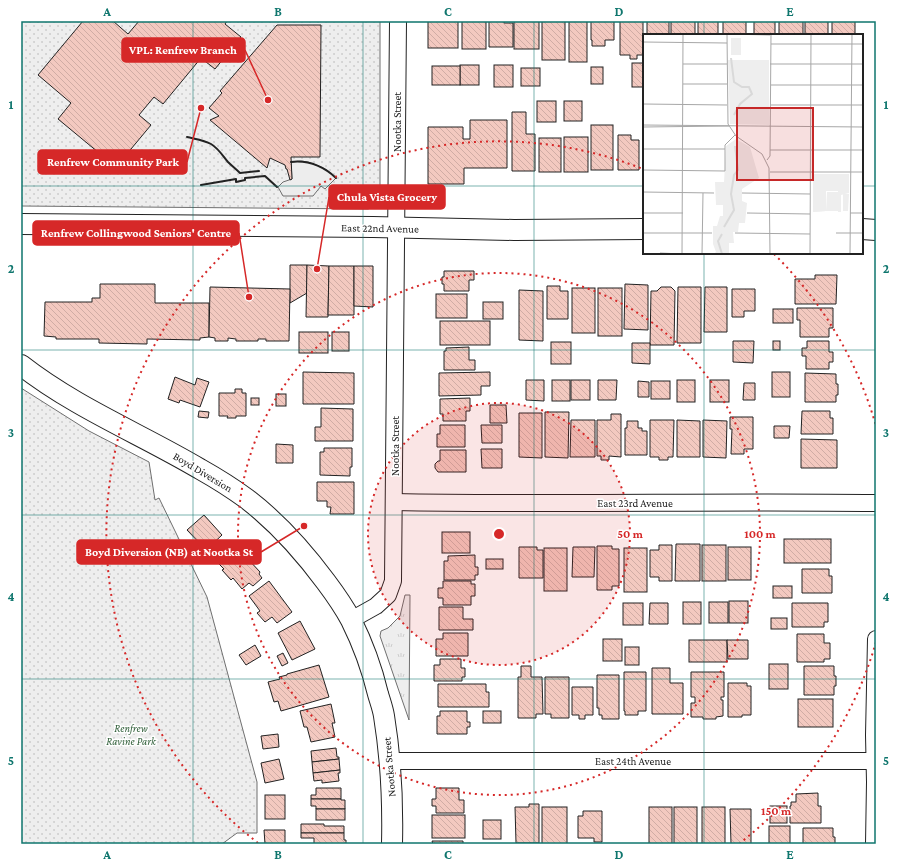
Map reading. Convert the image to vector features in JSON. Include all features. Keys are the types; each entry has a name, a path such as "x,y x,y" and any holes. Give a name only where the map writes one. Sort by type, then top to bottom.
{"street":[{"name":"Nootka Street","path":"392,844 393,804 390,761 384,715 372,668 351,620 376,606 388,595 393,581 398,21"},
{"name":"East 22nd Avenue","path":"21,224 514,230 643,229"},
{"path":"863,229 876,230"},
{"name":"Boyd Diversion","path":"21,365 33,375 59,392 199,468 247,499 274,522 299,547 335,594 351,620"},
{"name":"East 23rd Avenue","path":"394,502 876,503"},
{"path":"874,844 876,639"},
{"name":"East 24th Avenue","path":"390,761 875,761"}],"green space":[{"path":"21,21 380,21 380,200 375,206 368,209 21,206"},
{"name":"Renfrew Ravine Park","path":"21,388 89,431 149,462 155,500 159,498 207,597 257,782 257,833 237,833 222,844 21,844"},
{"path":"405,595 410,595 409,720 380,636 381,631 388,628 400,616"}],"shaded area":[{"path":"301,161 321,167 336,178 325,189 321,186 313,196 283,196 278,187 283,182 292,179 291,162"}],"building":[{"path":"83,21 113,21 128,34 139,21 227,21 225,24 241,37 215,69 201,58 163,104 154,97 139,115 151,125 116,167 58,119 71,103 38,75"},
{"path":"428,21 458,21 458,48 428,48"},
{"path":"462,21 486,21 486,49 462,49"},
{"path":"489,21 504,21 504,23 513,23 513,47 489,47"},
{"path":"514,21 539,21 539,49 514,49"},
{"path":"542,21 565,21 565,60 542,60"},
{"path":"569,21 587,21 587,62 569,62"},
{"path":"591,21 614,21 614,40 605,40 605,46 592,46"},
{"path":"620,21 643,21 643,55 637,55 637,59 630,59 630,55 620,55"},
{"path":"647,21 669,21 669,34 647,34"},
{"path":"671,21 695,21 695,34 671,34"},
{"path":"698,21 718,21 718,34 698,34"},
{"path":"723,21 746,21 746,34 723,34"},
{"path":"754,21 775,21 775,34 754,34"},
{"path":"779,21 803,21 803,34 779,34"},
{"path":"805,21 828,21 828,34 805,34"},
{"path":"832,21 855,21 855,34 832,34"},
{"path":"277,25 321,25 320,157 291,157 292,179 290,180 285,165 270,158 267,168 210,120 219,116 209,108 222,93 220,91"},
{"path":"632,63 643,63 643,87 632,87"},
{"path":"460,65 479,65 479,85 460,85"},
{"path":"494,65 513,65 513,87 494,87"},
{"path":"432,66 460,66 460,85 432,85"},
{"path":"591,67 603,67 603,84 591,84"},
{"path":"521,68 540,68 540,86 521,86"},
{"path":"537,101 556,101 556,122 537,122"},
{"path":"564,101 582,101 582,121 564,121"},
{"path":"512,112 526,112 526,134 535,134 535,171 512,171"},
{"path":"470,120 507,120 507,168 464,168 464,184 428,184 428,127 463,127 463,139 470,139"},
{"path":"591,125 613,125 613,170 591,170"},
{"path":"618,135 631,135 631,140 639,140 639,170 618,170"},
{"path":"564,137 588,137 588,172 564,172"},
{"path":"539,138 561,138 561,172 539,172"},
{"path":"290,265 307,265 307,293 290,303"},
{"path":"307,265 329,266 328,317 306,317"},
{"path":"329,266 354,266 354,315 328,315"},
{"path":"354,266 373,266 373,307 354,306"},
{"path":"444,271 474,271 474,280 469,280 469,291 444,291 442,277 444,277"},
{"path":"815,275 837,275 836,304 795,304 795,279 815,279"},
{"path":"100,284 155,284 155,303 209,303 209,337 200,338 200,340 147,339 147,344 99,343 99,339 56,339 56,337 44,336 45,302 92,302 92,298 100,298"},
{"path":"625,284 648,285 648,330 624,329"},
{"path":"547,286 560,286 560,291 568,291 568,319 547,319"},
{"path":"210,287 290,289 289,341 266,341 266,339 258,339 258,341 236,341 236,339 228,338 228,341 215,341 215,338 209,337"},
{"path":"661,287 671,287 675,291 674,345 650,345 651,291 657,291"},
{"path":"678,287 701,287 701,343 677,343"},
{"path":"705,287 727,287 727,332 704,332"},
{"path":"572,288 595,288 595,333 572,333"},
{"path":"598,288 622,288 622,336 598,336"},
{"path":"732,289 755,289 755,311 744,311 744,317 732,317"},
{"path":"519,290 543,291 543,341 519,340"},
{"path":"436,294 467,294 467,318 436,318"},
{"path":"483,302 503,302 503,319 483,319"},
{"path":"797,308 833,308 833,328 829,328 829,337 800,337 800,320 797,320"},
{"path":"773,309 793,309 793,323 773,323"},
{"path":"440,321 490,321 490,345 440,345"},
{"path":"299,332 328,332 328,353 299,353"},
{"path":"332,332 349,332 349,351 332,351"},
{"path":"733,341 754,341 753,363 733,362"},
{"path":"773,341 780,341 780,350 773,350"},
{"path":"807,341 829,341 829,352 833,352 833,362 829,362 829,369 806,369 806,356 802,356 802,348 807,348"},
{"path":"551,342 571,342 571,364 551,364"},
{"path":"632,343 650,343 650,364 632,363"},
{"path":"469,347 469,360 475,360 475,370 444,370 444,351 446,351 446,348"},
{"path":"303,372 354,373 354,404 303,404"},
{"path":"490,372 490,386 481,386 481,395 439,396 439,373"},
{"path":"772,372 790,372 790,397 772,397"},
{"path":"805,373 836,374 838,395 836,395 836,402 805,402"},
{"path":"175,377 195,385 197,378 209,382 200,407 180,400 179,403 168,399"},
{"path":"526,380 544,380 544,401 526,400"},
{"path":"552,380 570,380 570,401 552,401"},
{"path":"571,380 590,380 590,400 571,400"},
{"path":"598,380 617,380 616,400 598,400"},
{"path":"677,380 695,380 695,402 677,402"},
{"path":"710,380 729,380 729,402 710,402"},
{"path":"638,381 649,382 649,397 638,397"},
{"path":"651,381 670,381 670,399 651,399"},
{"path":"744,383 755,383 755,400 743,400"},
{"path":"235,389 242,389 242,393 246,393 246,416 227,418 228,416 219,416 219,393 235,393"},
{"path":"276,394 286,394 286,406 276,406"},
{"path":"251,398 259,398 259,405 251,405"},
{"path":"470,398 470,411 466,411 466,421 443,421 443,414 440,414 440,399"},
{"path":"490,405 506,405 507,423 490,423"},
{"path":"321,408 353,409 353,441 315,441 315,427 321,427"},
{"path":"199,411 209,412 208,418 198,417"},
{"path":"802,411 830,411 830,418 833,418 833,434 801,434"},
{"path":"545,412 569,412 568,458 545,457"},
{"path":"519,413 542,413 542,458 519,457"},
{"path":"611,414 621,414 621,457 609,456 609,460 601,460 601,456 597,456 597,420 611,420"},
{"path":"730,417 753,417 753,449 744,449 744,454 731,454 732,429 730,429"},
{"path":"571,420 595,420 595,457 570,457"},
{"path":"650,420 674,420 673,457 668,457 668,460 659,460 659,457 650,457"},
{"path":"677,420 700,421 700,457 677,457"},
{"path":"703,420 727,421 726,458 703,457"},
{"path":"627,421 638,421 638,428 642,428 642,431 647,431 647,455 625,455 625,428 627,428"},
{"path":"440,425 465,425 465,447 437,447 437,434 440,434"},
{"path":"481,425 502,425 502,443 482,443"},
{"path":"774,426 790,426 789,438 774,438"},
{"path":"801,439 837,440 837,468 801,468"},
{"path":"276,444 293,445 293,463 276,463"},
{"path":"324,448 352,448 352,467 350,467 350,476 320,475 320,452 324,452"},
{"path":"481,449 502,449 502,468 482,468"},
{"path":"440,450 466,450 466,472 438,472 435,468 435,464 440,461"},
{"path":"317,482 354,482 354,514 330,514 331,507 327,507 327,501 317,501"},
{"path":"204,515 222,535 206,550 187,530"},
{"path":"442,532 470,532 470,553 442,553"},
{"path":"784,539 831,539 831,563 784,563"},
{"path":"676,544 700,544 700,581 675,581"},
{"path":"659,545 672,545 672,581 659,581 659,577 650,577 650,550 659,550"},
{"path":"702,545 726,545 726,581 702,581"},
{"path":"236,546 260,572 259,574 262,578 253,586 249,583 242,589 233,578 231,580 218,563"},
{"path":"597,546 612,546 612,549 619,549 619,586 612,586 612,590 597,590"},
{"path":"519,547 537,547 537,550 543,550 543,578 519,578"},
{"path":"573,547 595,547 594,577 572,577"},
{"path":"728,547 751,547 751,580 728,580"},
{"path":"544,548 567,548 567,591 544,591"},
{"path":"624,548 647,548 647,592 624,592"},
{"path":"475,555 475,567 478,567 478,575 475,575 475,580 444,580 444,561 448,561 448,556"},
{"path":"486,559 503,559 503,569 486,569"},
{"path":"802,569 829,569 829,576 832,576 832,593 802,593"},
{"path":"269,581 292,612 277,623 272,617 265,622 257,613 260,611 249,596"},
{"path":"443,581 471,581 471,584 475,584 475,596 471,596 471,605 443,605 443,598 438,598 438,588 443,588"},
{"path":"773,586 792,586 792,598 773,598"},
{"path":"729,601 748,601 748,623 729,623"},
{"path":"683,602 701,602 701,624 683,624"},
{"path":"709,602 728,602 728,623 709,623"},
{"path":"623,603 643,603 643,625 623,625"},
{"path":"650,603 668,603 668,624 649,624"},
{"path":"792,603 828,603 828,622 824,622 824,627 792,627"},
{"path":"439,607 463,607 463,619 473,619 473,630 439,630"},
{"path":"771,618 787,618 787,629 771,629"},
{"path":"300,621 315,649 292,660 278,633"},
{"path":"443,633 468,633 468,656 436,656 436,639 443,639"},
{"path":"797,634 824,634 824,643 830,643 830,659 824,659 824,662 797,662"},
{"path":"603,639 622,639 622,661 603,661"},
{"path":"689,640 727,640 727,662 689,662"},
{"path":"727,640 748,640 748,659 728,659"},
{"path":"255,645 261,656 246,665 239,655"},
{"path":"625,647 639,647 639,665 625,665"},
{"path":"283,653 288,663 282,666 277,656"},
{"path":"440,659 461,659 461,668 465,668 465,677 462,677 462,681 434,681 434,665 440,665"},
{"path":"769,664 788,664 788,689 769,689"},
{"path":"319,665 329,697 281,711 278,701 274,702 268,682 280,679 279,677 287,674"},
{"path":"521,666 531,666 531,677 542,677 543,714 536,714 536,718 518,718 518,677 521,677"},
{"path":"804,666 834,666 836,686 834,686 834,695 804,695"},
{"path":"652,668 670,668 670,683 683,683 683,714 652,714"},
{"path":"624,672 646,672 646,711 638,711 638,715 625,715"},
{"path":"691,672 724,672 724,697 721,697 721,700 723,700 723,716 716,717 716,719 691,717 691,703 695,703 695,697 691,697"},
{"path":"597,675 619,675 619,719 602,719 602,715 599,715 599,708 597,708"},
{"path":"545,677 569,677 569,718 551,718 551,714 545,714"},
{"path":"728,683 747,683 747,686 751,686 751,715 742,715 742,717 728,717"},
{"path":"438,684 486,684 486,692 489,692 489,707 438,707"},
{"path":"572,687 593,687 593,715 585,715 585,719 579,719 579,715 572,715"},
{"path":"798,699 833,699 833,727 798,727"},
{"path":"331,704 335,723 332,723 335,737 311,742 307,727 304,727 300,711"},
{"path":"440,711 467,711 467,722 470,722 470,727 467,727 467,734 437,734 437,716 440,716"},
{"path":"483,711 501,711 501,723 483,723"},
{"path":"278,734 279,747 263,749 261,736"},
{"path":"336,748 337,757 339,757 339,759 312,762 311,751"},
{"path":"279,759 284,779 265,783 261,763"},
{"path":"339,759 340,770 313,773 312,762"},
{"path":"340,770 340,773 338,773 339,781 322,783 322,780 314,781 313,773"},
{"path":"316,788 341,788 341,799 311,799 311,795 316,795"},
{"path":"436,788 459,788 459,800 464,800 464,813 436,813 436,806 432,806 432,799 436,799"},
{"path":"818,793 818,806 821,806 821,823 790,823 790,806 791,802 796,802 796,794"},
{"path":"265,795 285,795 285,819 265,819"},
{"path":"311,799 345,800 345,809 316,809 316,806 311,806"},
{"path":"529,804 539,804 539,843 516,843 515,807 529,807"},
{"path":"770,806 787,806 787,823 770,823"},
{"path":"542,807 567,807 567,844 542,844"},
{"path":"649,807 672,807 672,844 649,844"},
{"path":"674,807 697,807 697,844 674,844"},
{"path":"702,807 725,807 725,844 702,844"},
{"path":"316,809 345,809 345,820 316,820"},
{"path":"730,809 751,809 751,844 731,844"},
{"path":"583,811 602,811 602,842 594,842 594,838 578,838 578,816 583,816"},
{"path":"432,815 465,815 465,838 432,838"},
{"path":"483,820 501,820 501,839 483,839"},
{"path":"301,824 344,826 344,833 301,833"},
{"path":"769,826 790,826 790,844 769,844"},
{"path":"803,828 833,828 835,844 803,844"},
{"path":"264,830 285,830 285,844 265,844"},
{"path":"301,833 344,833 344,840 346,840 346,844 314,844 314,838 301,838"},
{"path":"432,841 463,841 463,844 433,844"}],"wall":[{"path":"187,137 214,146 240,173 259,171"},
{"path":"291,162 303,162 321,167 336,178"},
{"path":"201,185 236,179 236,182 245,180 245,178 265,176 277,187"}],"place":[{"name":"VPL: Renfrew Branch","path":"268,100"},
{"name":"Renfrew Community Park","path":"201,108"},
{"name":"Chula Vista Grocery","path":"317,269"},
{"name":"Renfrew Collingwood Seniors' Centre","path":"249,297"},
{"name":"Boyd Diversion (NB) at Nootka St","path":"304,526"}]}
